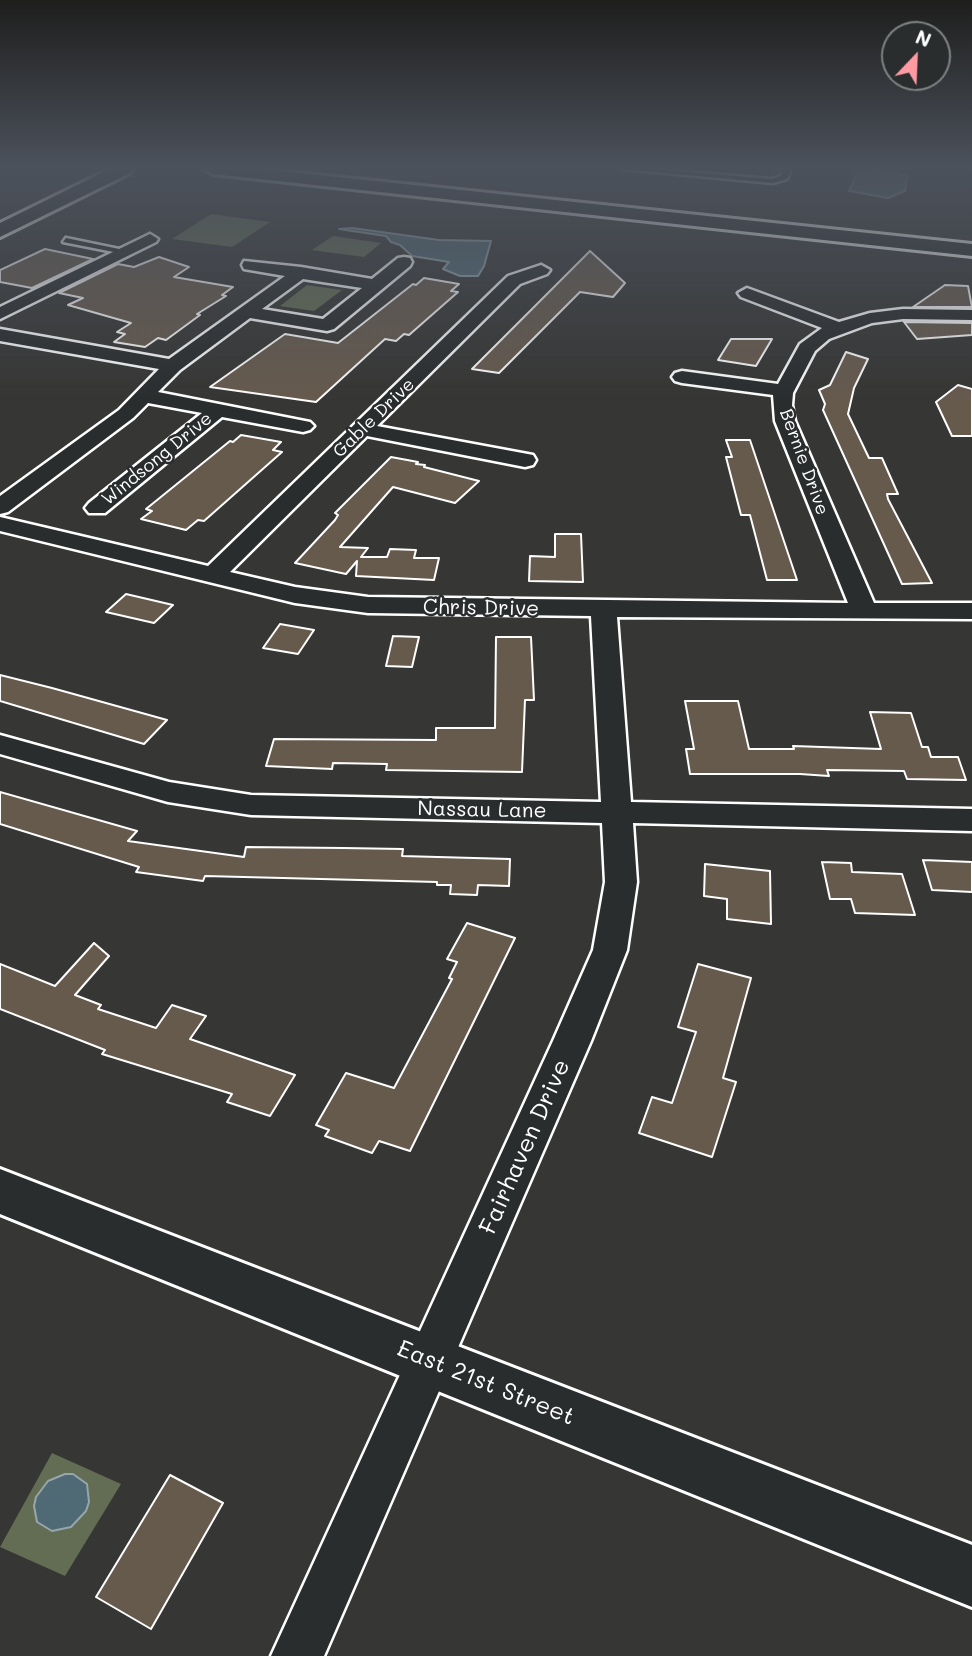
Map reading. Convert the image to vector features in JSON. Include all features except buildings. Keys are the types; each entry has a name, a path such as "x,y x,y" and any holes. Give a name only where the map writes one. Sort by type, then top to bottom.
{"main road":[{"path":"937,246 972,250"},
{"name":"East 21st Street","path":"0,1191 972,1576"}],"street":[{"path":"0,314 135,246"},
{"path":"248,312 327,325 404,262"},
{"path":"250,265 376,285"},
{"name":"Gable Drive","path":"212,575 514,280 541,270"},
{"path":"0,507 126,414 173,366 301,272"},
{"path":"747,293 838,328"},
{"name":"Bernie Drive","path":"864,611 783,415 784,391 807,348 822,335 838,328 870,318 903,314 972,315"},
{"path":"0,335 173,366"},
{"path":"682,377 784,391"},
{"name":"Windsong Drive","path":"145,396 303,426"},
{"name":"Windsong Drive","path":"97,508 218,410"},
{"path":"362,429 525,460"},
{"name":"Chris Drive","path":"0,524 310,598 368,605 972,611"},
{"name":"Fairhaven Drive","path":"297,1656 608,956 618,914 621,882 604,609"},
{"name":"Nassau Lane","path":"0,744 156,789 226,802 972,820"}],"lane":[{"path":"96,246 124,252"}],"green space":[{"path":"318,246 377,246 364,257 312,250"},
{"path":"307,285 342,290 314,311 280,306"},
{"path":"52,1453 121,1484 65,1576 0,1547"}],"water":[{"path":"401,246 490,246 478,276 460,276 443,269 449,262 412,256"},
{"path":"65,1474 73,1474 87,1484 89,1502 86,1511 71,1527 52,1531 37,1522 34,1506 36,1497 48,1481"}]}
